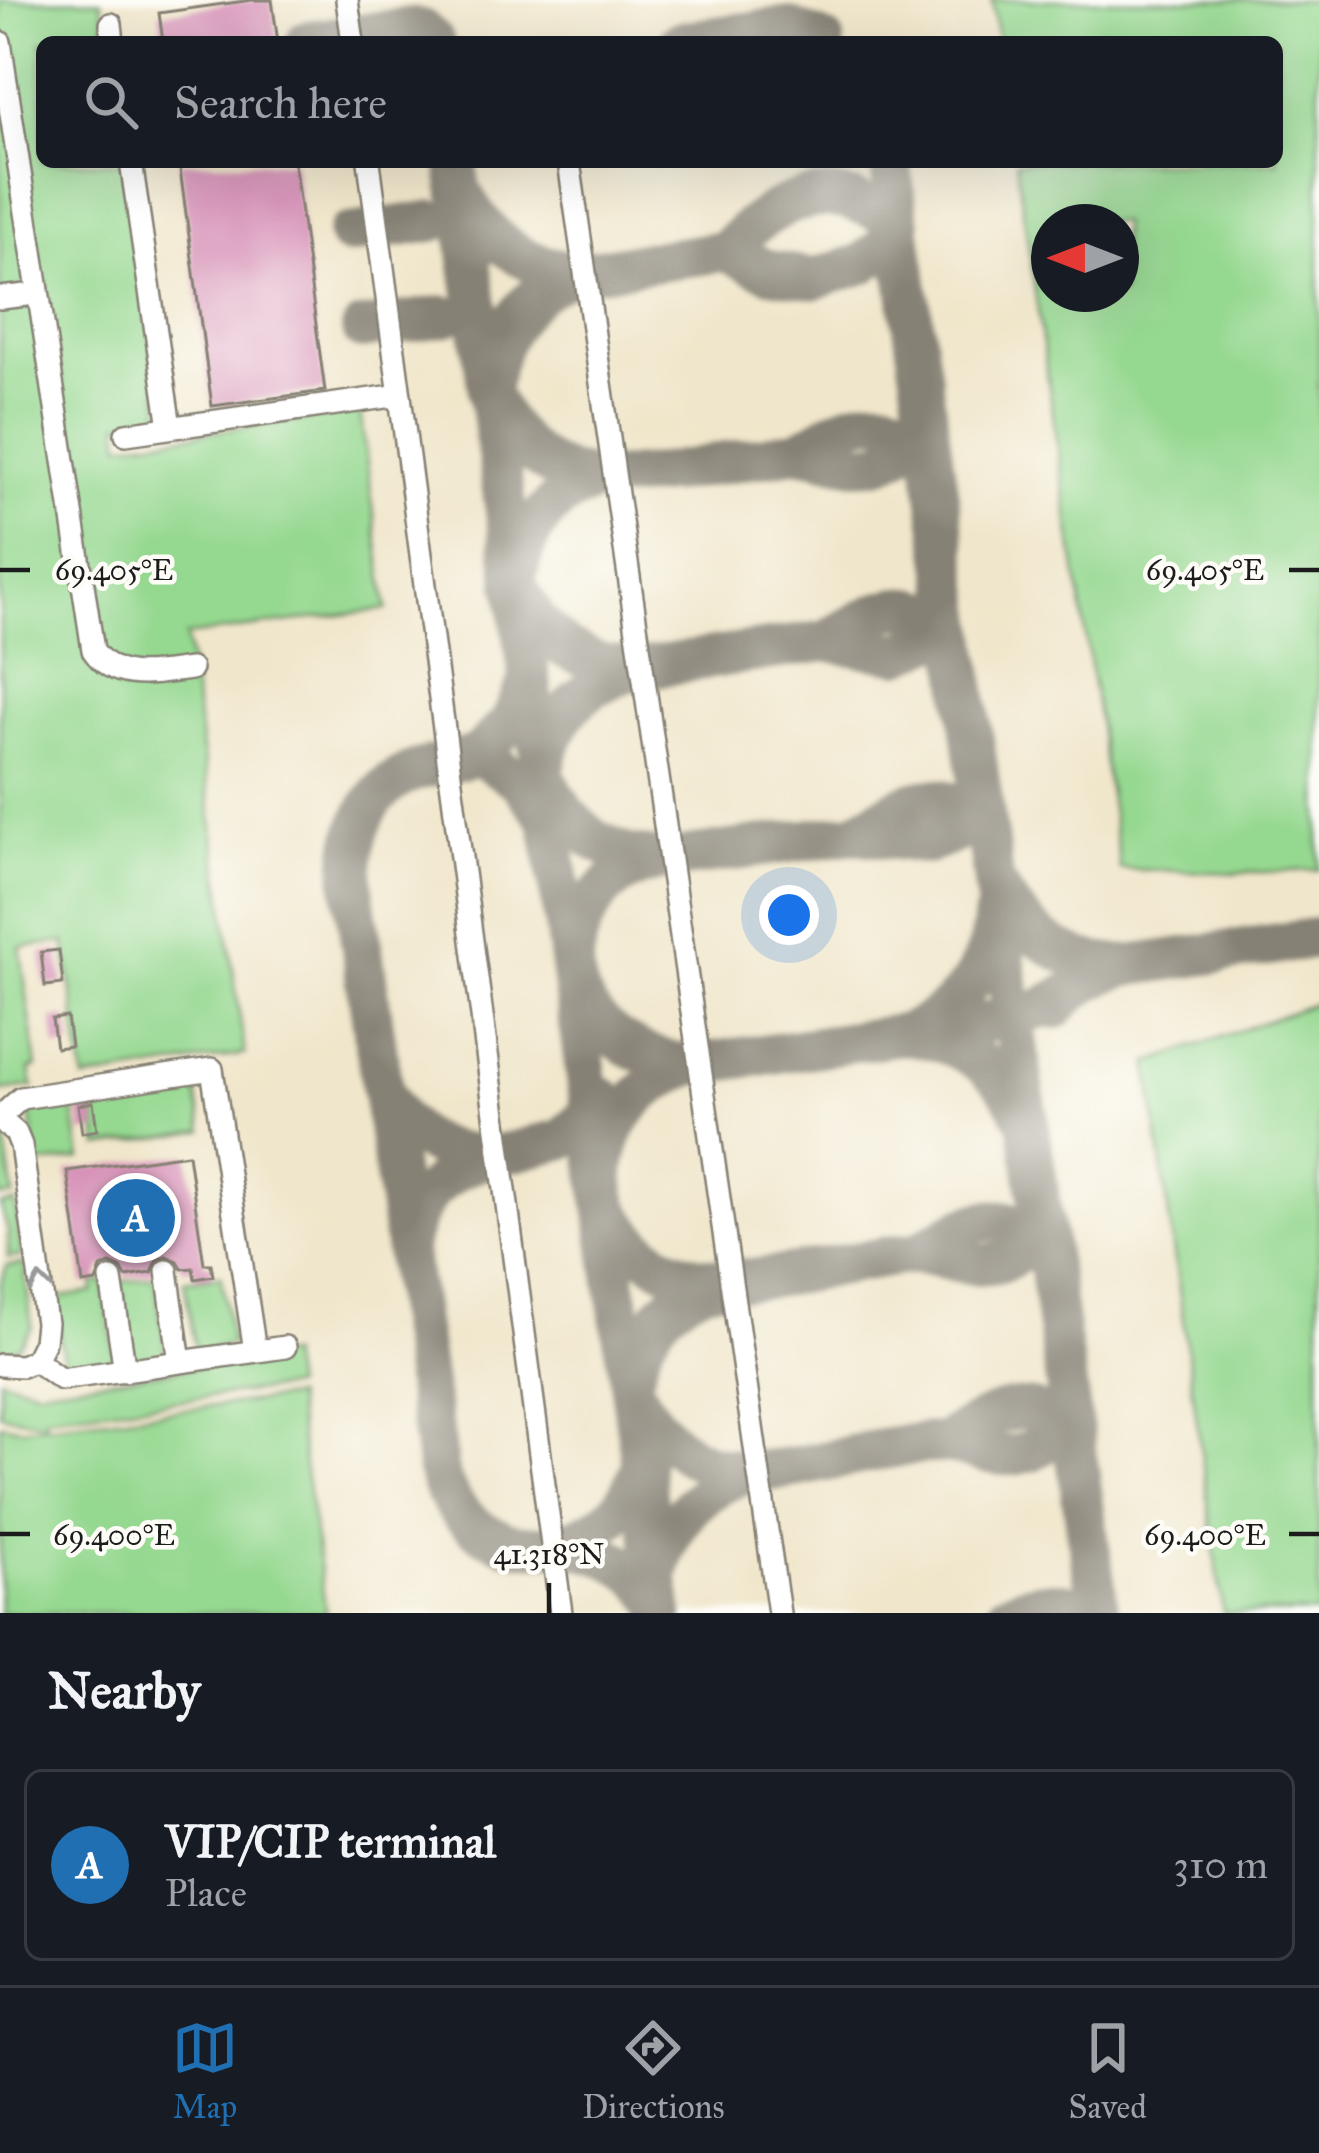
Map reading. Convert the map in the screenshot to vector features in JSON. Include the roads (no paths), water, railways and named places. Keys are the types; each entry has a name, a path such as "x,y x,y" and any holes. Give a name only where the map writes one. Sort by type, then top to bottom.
{"street":[{"path":"347,0 352,36"},
{"path":"0,42 93,650 105,665 124,673 191,669"},
{"path":"132,168 170,428"},
{"path":"370,168 561,1613"},
{"path":"570,168 779,1613"},
{"path":"0,298 36,293"},
{"path":"126,434 400,395"},
{"path":"0,1365 22,1366 35,1360 46,1323 21,1145 16,1132 0,1118 21,1098 212,1069 255,1351"},
{"path":"167,1271 180,1362"},
{"path":"111,1280 125,1371"},
{"path":"35,1360 61,1378 285,1347"}],"place":[{"name":"VIP/CIP terminal","path":"136,1218"}]}
